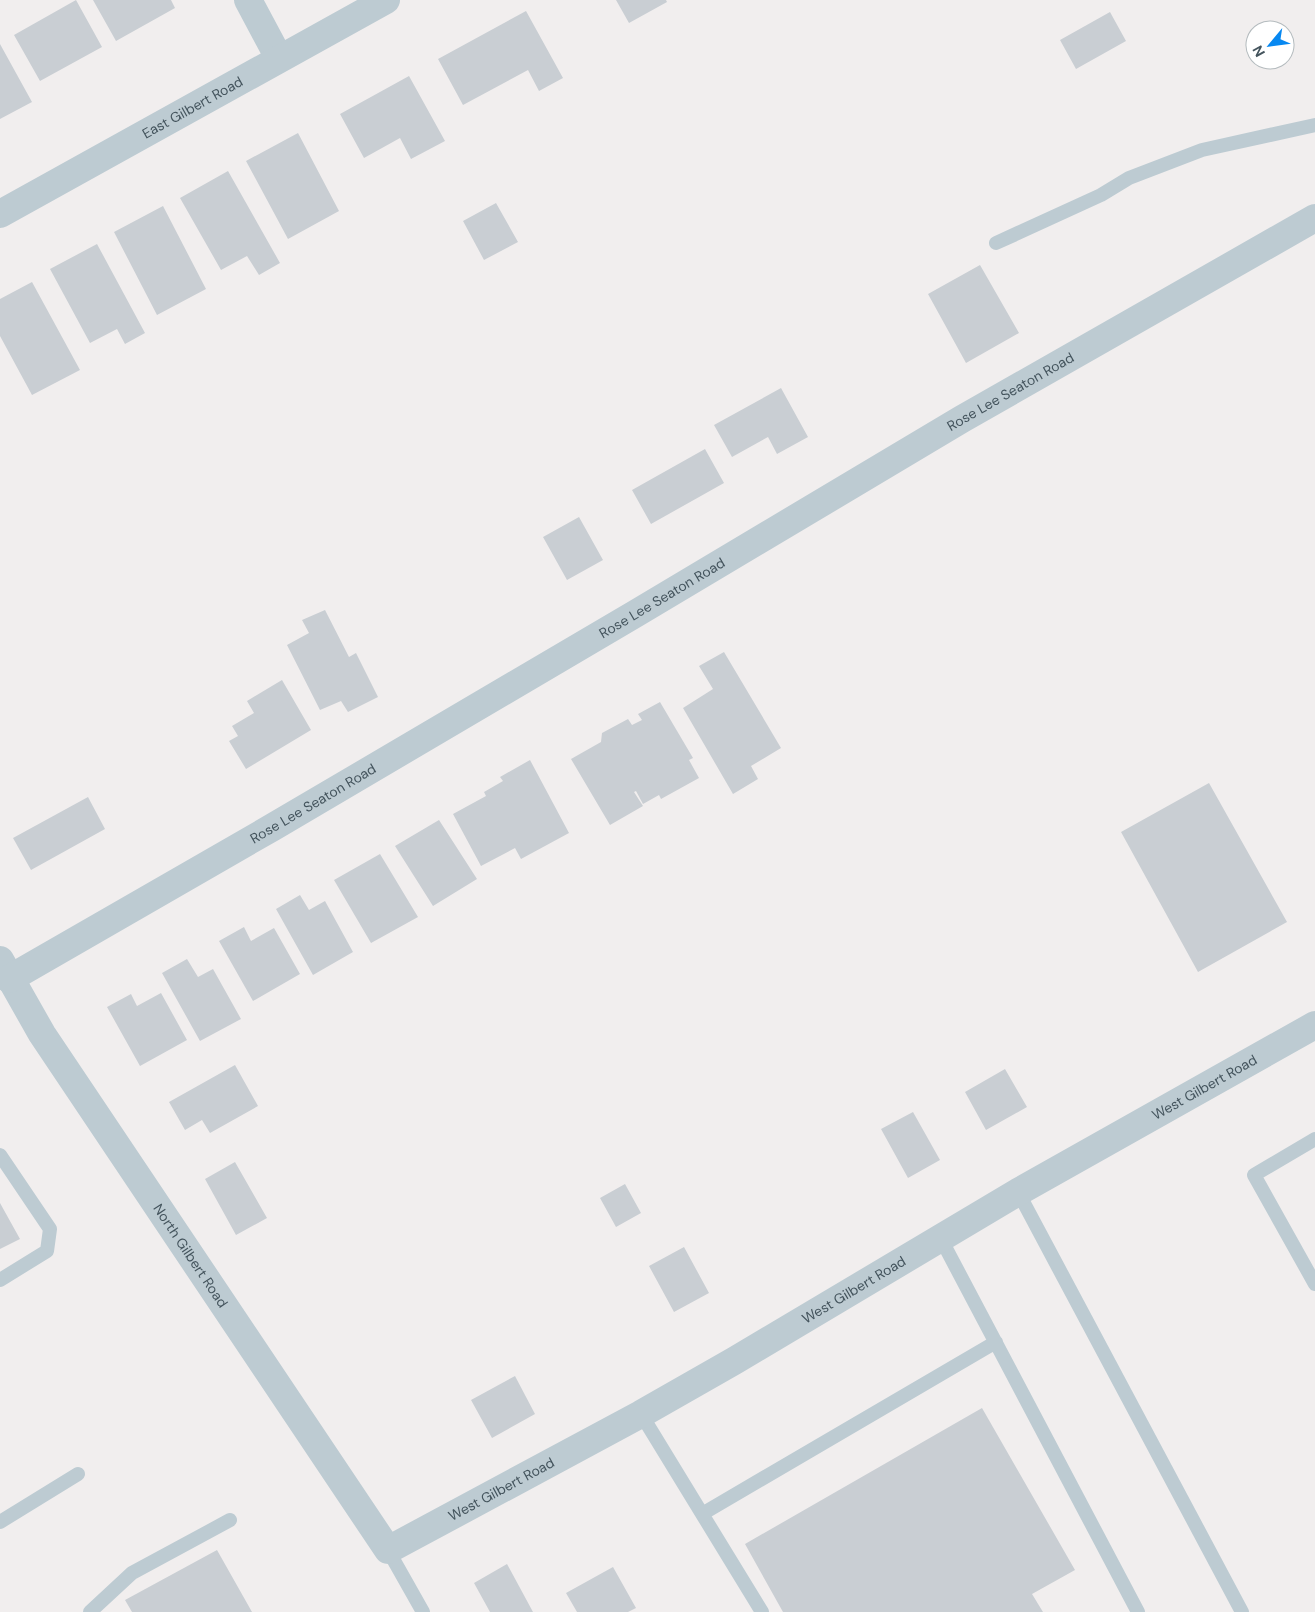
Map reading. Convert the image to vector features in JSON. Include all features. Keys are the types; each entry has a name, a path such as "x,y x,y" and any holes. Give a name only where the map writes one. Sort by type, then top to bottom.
{"street":[{"path":"248,0 280,58"},
{"name":"East Gilbert Road","path":"0,214 386,0"},
{"name":"Rose Lee Seaton Road","path":"5,969 264,832 627,619 962,419 1315,218"},
{"name":"North Gilbert Road","path":"5,969 42,1034 388,1550"},
{"name":"West Gilbert Road","path":"388,1550 641,1414 940,1240 1018,1192 1315,1025"}],"lane":[{"path":"996,243 1101,195 1129,178 1202,150 1315,125"},
{"path":"1315,1138 1254,1175 1315,1284"},
{"path":"0,1156 50,1228 47,1251 0,1280"},
{"path":"1018,1192 1242,1612"},
{"path":"940,1240 996,1342 1138,1612"},
{"path":"702,1514 996,1342"},
{"path":"641,1414 762,1612"},
{"path":"0,1522 78,1474"},
{"path":"90,1612 132,1573 230,1520"},
{"path":"388,1550 423,1612"}],"building":[{"path":"76,0 102,47 40,81 14,35"},
{"path":"93,0 171,0 175,8 116,41"},
{"path":"616,0 666,0 667,2 629,23"},
{"path":"526,11 563,78 539,91 528,70 463,105 438,59"},
{"path":"1110,12 1126,41 1076,69 1060,40"},
{"path":"0,44 32,102 0,119"},
{"path":"409,76 445,141 411,159 400,138 364,158 340,114"},
{"path":"298,133 339,211 288,239 246,161"},
{"path":"228,171 280,263 259,275 247,256 221,270 180,198"},
{"path":"496,203 518,242 484,260 463,221"},
{"path":"163,206 206,289 157,315 114,232"},
{"path":"97,244 145,333 125,344 117,329 90,343 50,269"},
{"path":"980,265 1019,333 966,363 928,294"},
{"path":"32,282 80,370 32,395 0,336 0,299"},
{"path":"781,388 808,437 777,454 768,437 732,457 714,425"},
{"path":"705,449 724,483 651,524 632,490"},
{"path":"579,517 603,560 567,580 543,537"},
{"path":"325,610 349,657 356,653 378,697 348,712 341,701 320,710 287,645 309,633 302,620"},
{"path":"724,652 781,748 751,766 758,779 733,794 683,708 713,689 699,666"},
{"path":"282,680 311,730 246,769 229,741 238,736 232,726 254,713 247,701"},
{"path":"660,702 693,758 689,760 699,778 661,799 659,795 643,804 636,791 634,792 643,806 610,825 571,759 601,742 602,733 628,719 632,725 642,720 638,714"},
{"path":"530,760 569,833 521,859 515,848 481,866 453,814 486,796 484,792 503,781 500,777"},
{"path":"1209,783 1287,922 1198,972 1121,832"},
{"path":"88,797 105,829 31,870 13,838"},
{"path":"439,820 477,879 433,906 395,846"},
{"path":"380,854 418,917 371,943 334,880"},
{"path":"300,895 309,910 325,901 353,952 313,975 276,909"},
{"path":"244,927 251,941 274,928 300,974 253,1001 219,941"},
{"path":"187,959 198,977 213,969 241,1019 200,1041 162,973"},
{"path":"161,993 187,1040 140,1066 107,1007 131,994 137,1006"},
{"path":"235,1065 258,1106 210,1133 202,1120 185,1130 169,1102"},
{"path":"1005,1069 1027,1107 986,1130 965,1092"},
{"path":"913,1112 940,1160 908,1178 881,1129"},
{"path":"235,1162 267,1218 236,1235 205,1179"},
{"path":"625,1184 641,1213 616,1227 600,1198"},
{"path":"0,1203 20,1239 0,1249"},
{"path":"684,1247 709,1293 674,1312 649,1266"},
{"path":"515,1376 535,1414 492,1438 471,1400"},
{"path":"982,1408 1075,1570 1032,1594 1043,1612 783,1612 745,1544"},
{"path":"217,1550 252,1612 132,1612 125,1600"},
{"path":"507,1564 533,1612 490,1612 474,1583"},
{"path":"613,1567 636,1608 628,1612 577,1612 566,1593"}]}
